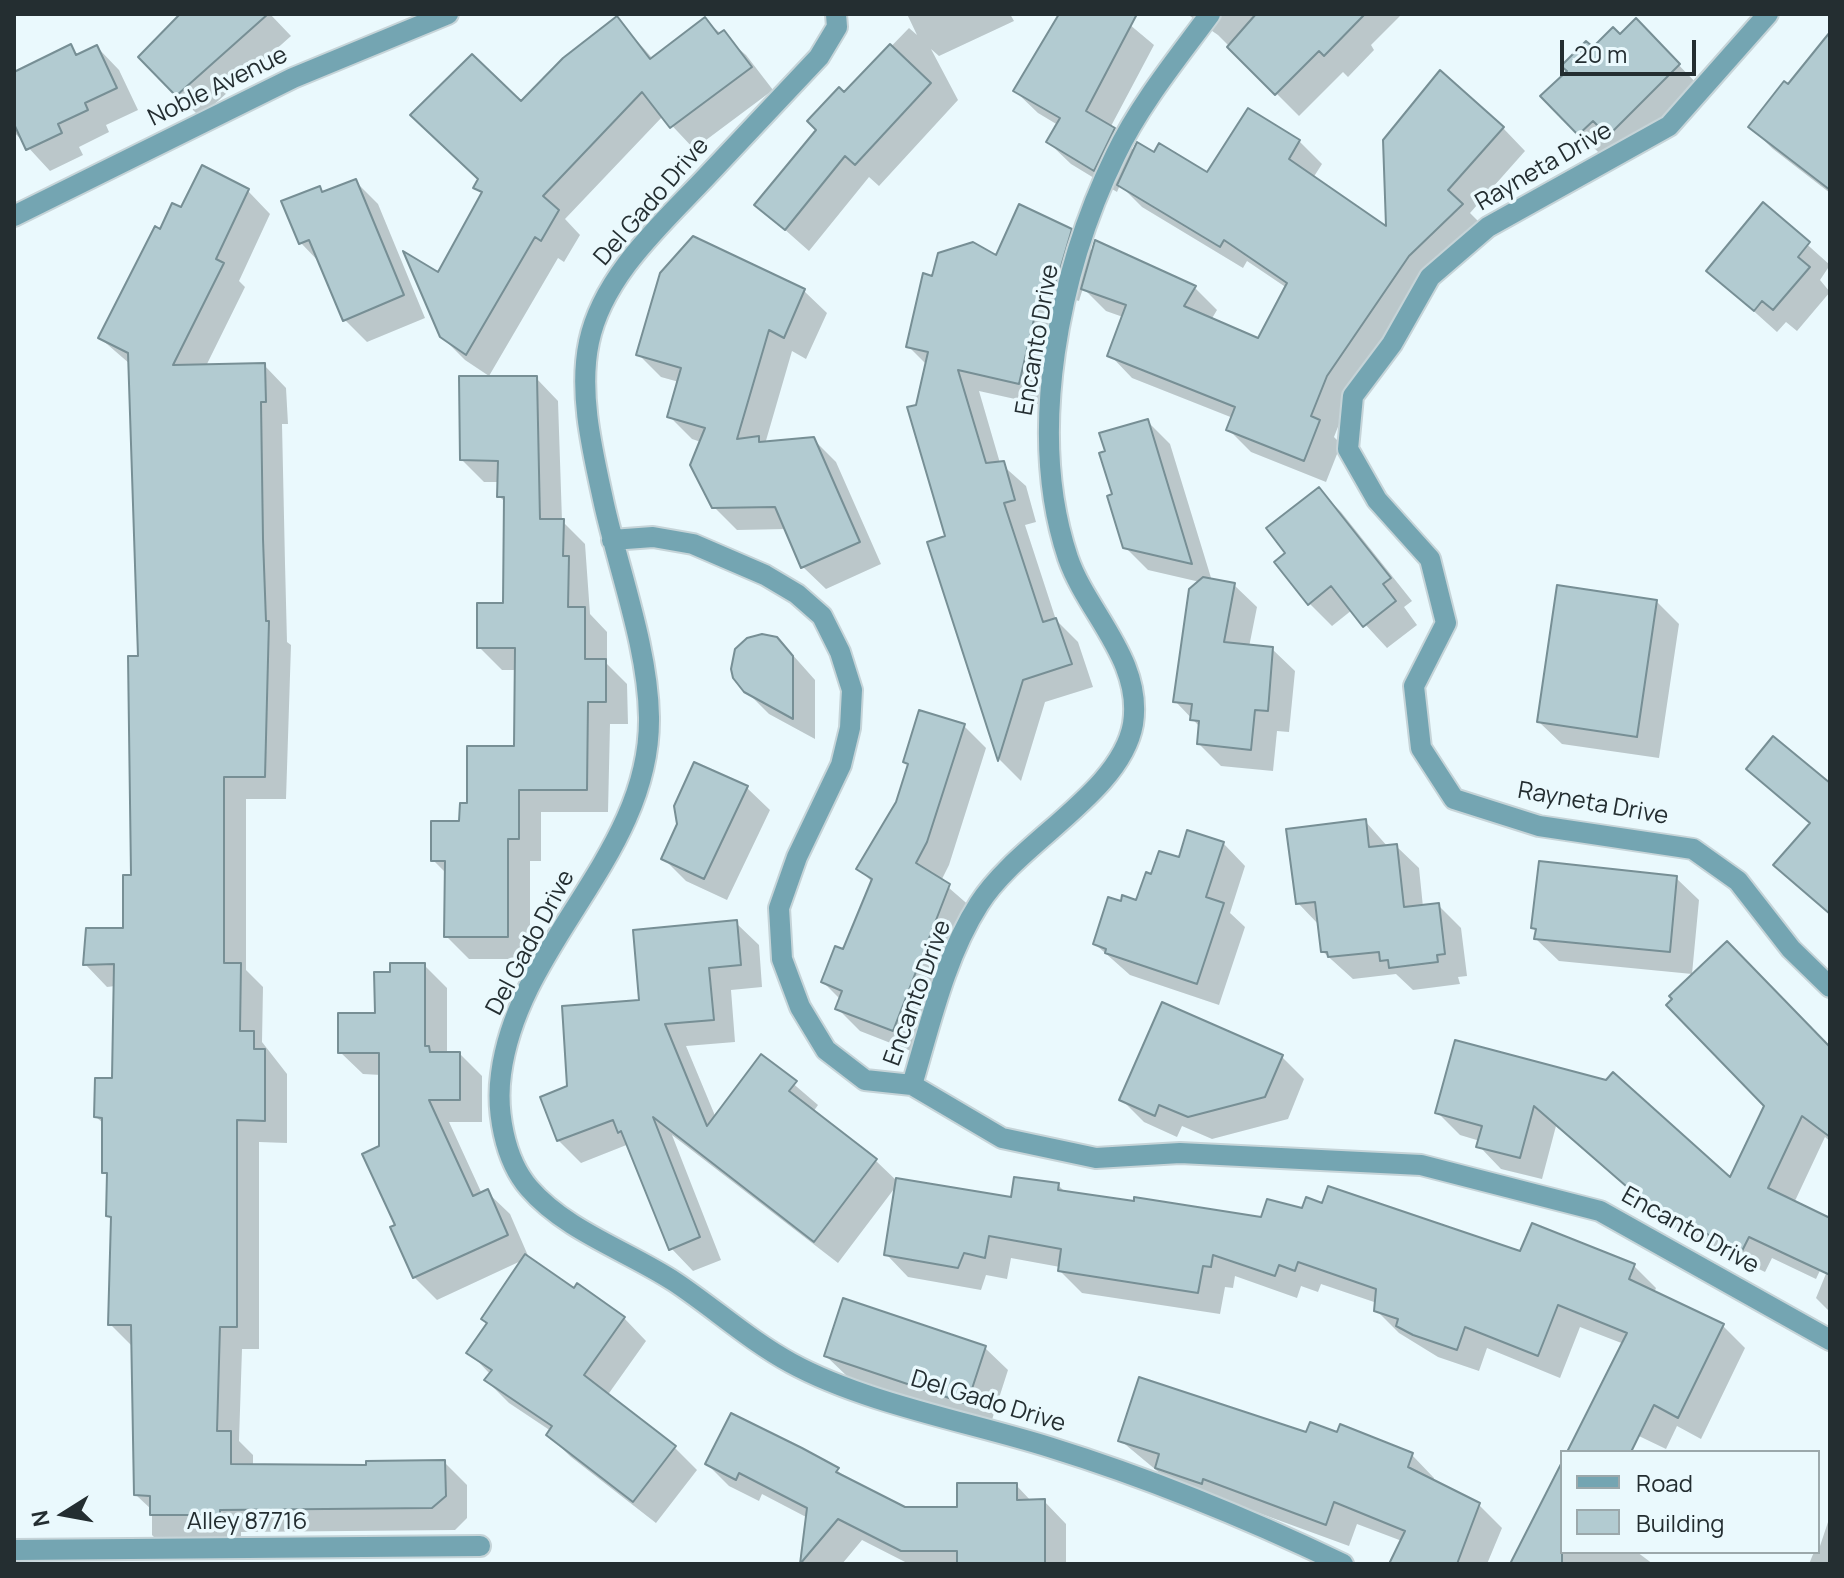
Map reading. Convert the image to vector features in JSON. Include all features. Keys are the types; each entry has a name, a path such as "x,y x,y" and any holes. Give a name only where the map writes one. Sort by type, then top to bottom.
{"street":[{"name":"Noble Avenue","path":"14,216 293,78 448,14"},
{"name":"Del Gado Drive","path":"836,14 837,27 819,57 637,252 604,298 588,343 586,392 594,460 645,677 649,716 646,765 612,851 568,918 513,1028 501,1072 500,1111 509,1150 527,1187 565,1217 674,1282 794,1365 864,1392 1055,1449 1274,1531 1343,1564"},
{"name":"Encanto Drive","path":"1210,14 1160,81 1116,153 1083,238 1052,383 1047,445 1054,505 1069,560 1116,642 1131,685 1134,720 1127,749 1101,783 1009,867 979,904 950,967 912,1085 1002,1138 1096,1158 1180,1153 1421,1165 1600,1211 1830,1340"},
{"name":"Rayneta Drive","path":"1768,14 1669,126 1488,227 1430,277 1392,344 1353,396 1348,449 1377,500 1430,559 1446,623 1414,686 1421,748 1454,799 1539,826 1693,849 1738,881 1791,949 1830,987"},
{"path":"612,540 653,537 693,544 726,556 797,594 822,616 840,652 852,690 850,728 841,765 797,857 779,908 782,959 800,1007 826,1050 865,1080 912,1085"},
{"name":"Alley 87716","path":"14,1550 480,1546"}],"building":[{"path":"180,14 268,14 176,96 138,57"},
{"path":"1059,14 1137,14 1086,111 1115,128 1094,171 1046,142 1060,118 1013,91"},
{"path":"1256,14 1365,14 1324,56 1319,51 1275,95 1227,47"},
{"path":"617,16 650,59 705,17 718,34 724,30 752,67 670,128 642,92 543,196 559,210 541,241 535,237 466,355 440,337 403,251 438,272 482,192 473,188 478,179 410,115 472,54 521,101 563,58"},
{"path":"1636,18 1680,64 1608,136 1593,121 1578,135 1540,96 1567,71 1561,66 1586,41 1593,47 1613,27 1620,34"},
{"path":"1830,32 1830,190 1748,127 1784,81 1788,84"},
{"path":"71,44 76,55 97,45 117,88 85,103 88,110 58,124 62,133 26,150 14,124 14,72"},
{"path":"890,44 931,83 855,165 845,156 785,230 754,205 816,130 807,121 839,87 844,92"},
{"path":"1440,70 1504,127 1448,190 1463,204 1409,256 1327,376 1311,416 1320,420 1304,461 1226,430 1235,407 1107,356 1126,305 1081,289 1095,240 1196,286 1184,306 1258,338 1287,283 1224,240 1220,247 1117,185 1137,142 1154,152 1159,143 1207,172 1248,108 1300,140 1289,159 1386,226 1383,140"},
{"path":"202,165 249,189 216,259 224,263 173,365 265,363 266,402 261,402 263,539 266,621 269,621 265,777 224,777 224,963 241,963 240,1031 254,1031 254,1049 265,1049 265,1121 237,1120 237,1327 220,1327 217,1431 231,1431 231,1464 366,1465 366,1461 445,1460 446,1496 432,1508 220,1510 220,1515 150,1515 150,1496 134,1495 131,1325 108,1325 111,1217 106,1216 107,1173 102,1173 102,1118 94,1117 95,1078 112,1078 114,964 83,965 86,928 123,928 123,875 131,875 128,656 138,656 128,353 98,338 155,226 160,229 172,203 181,207"},
{"path":"356,179 404,295 343,321 309,240 299,244 281,201 320,186 322,192"},
{"path":"1763,202 1810,242 1798,257 1810,267 1773,310 1762,301 1754,311 1706,271"},
{"path":"1019,204 1072,229 1057,280 1044,276 1019,384 958,370 986,463 1004,461 1015,500 1004,503 1043,622 1056,618 1072,664 1023,680 998,761 927,542 945,536 907,407 916,405 928,352 906,347 923,273 932,276 938,253 973,242 996,255"},
{"path":"693,236 805,289 784,338 769,330 737,439 759,436 759,442 814,437 860,542 801,568 775,507 712,508 690,465 705,428 667,417 681,368 636,355 660,273"},
{"path":"459,376 537,376 540,519 564,519 563,556 569,556 568,607 585,607 585,659 606,659 606,702 588,702 587,790 519,790 519,839 508,839 508,937 444,937 445,861 431,861 431,821 459,821 460,803 467,803 467,746 514,746 515,648 477,648 477,603 503,603 504,497 497,497 498,461 460,460"},
{"path":"1148,419 1192,564 1123,548 1107,496 1112,494 1099,453 1105,451 1099,433"},
{"path":"1319,487 1391,578 1383,584 1396,601 1363,627 1331,586 1308,605 1274,562 1285,553 1266,528"},
{"path":"1203,577 1235,583 1224,642 1273,647 1268,711 1255,710 1251,750 1197,744 1199,721 1190,720 1192,704 1173,702 1189,589"},
{"path":"1557,585 1657,600 1637,737 1537,722"},
{"path":"762,634 777,637 793,656 793,719 744,692 733,678 731,669 735,649 747,638"},
{"path":"919,710 965,724 927,842 916,863 950,884 893,1031 835,1009 842,991 821,982 835,946 843,949 872,879 856,869 896,802 908,764 903,762"},
{"path":"1773,736 1830,783 1830,914 1773,865 1810,823 1746,769"},
{"path":"694,762 748,786 704,879 661,859 677,824 674,806"},
{"path":"1366,819 1369,847 1397,844 1404,907 1439,903 1445,954 1437,955 1438,962 1389,968 1388,960 1380,961 1379,952 1328,957 1327,952 1321,952 1315,902 1296,904 1286,829"},
{"path":"1187,830 1224,842 1206,897 1224,903 1197,984 1105,953 1106,949 1093,944 1108,897 1121,901 1122,895 1136,900 1146,872 1151,874 1159,851 1179,857"},
{"path":"1539,861 1677,876 1670,952 1534,939 1536,929 1531,928"},
{"path":"737,920 741,965 709,968 714,1020 665,1024 707,1126 761,1054 797,1081 789,1091 877,1159 814,1242 653,1117 700,1237 669,1250 621,1131 618,1133 613,1120 557,1141 540,1097 567,1086 562,1006 639,1000 633,930"},
{"path":"1727,941 1830,1047 1830,1137 1802,1116 1768,1188 1830,1218 1830,1275 1749,1237 1742,1251 1649,1206 1534,1106 1520,1158 1476,1147 1482,1126 1435,1113 1455,1040 1606,1080 1613,1072 1730,1177 1764,1106 1666,1005 1672,999 1669,996"},
{"path":"390,963 425,963 425,1046 429,1046 430,1052 460,1052 460,1100 429,1100 473,1196 488,1189 508,1235 413,1278 390,1227 395,1225 362,1154 379,1146 379,1053 338,1053 338,1013 375,1013 374,972 390,972"},
{"path":"1162,1002 1283,1055 1265,1097 1188,1117 1159,1105 1155,1116 1119,1100"},
{"path":"1014,1177 1059,1183 1058,1190 1134,1201 1134,1197 1261,1217 1267,1199 1302,1208 1306,1197 1322,1203 1328,1186 1520,1251 1532,1223 1635,1264 1629,1279 1724,1324 1678,1418 1654,1405 1632,1450 1568,1450 1627,1333 1558,1305 1538,1356 1465,1327 1457,1350 1413,1335 1396,1326 1398,1319 1374,1311 1376,1289 1298,1262 1295,1271 1279,1265 1275,1276 1213,1255 1211,1267 1203,1266 1198,1293 1058,1271 1061,1249 989,1236 985,1258 964,1253 958,1268 884,1255 896,1178 1011,1197"},
{"path":"525,1254 574,1288 577,1283 625,1317 584,1375 676,1446 633,1502 546,1435 552,1426 484,1380 492,1370 466,1353 487,1323 481,1319"},
{"path":"843,1298 986,1346 967,1404 824,1356"},
{"path":"1139,1377 1306,1432 1310,1422 1337,1432 1340,1424 1413,1453 1408,1467 1480,1503 1457,1564 1389,1564 1405,1531 1334,1502 1326,1525 1203,1479 1202,1484 1155,1468 1159,1454 1118,1441"},
{"path":"731,1413 802,1448 839,1468 836,1472 905,1507 957,1507 957,1483 1017,1483 1017,1500 1045,1499 1045,1564 957,1564 957,1551 901,1551 838,1519 800,1564 807,1508 739,1473 736,1480 705,1464"},
{"path":"1560,1466 1562,1564 1510,1564"}]}
